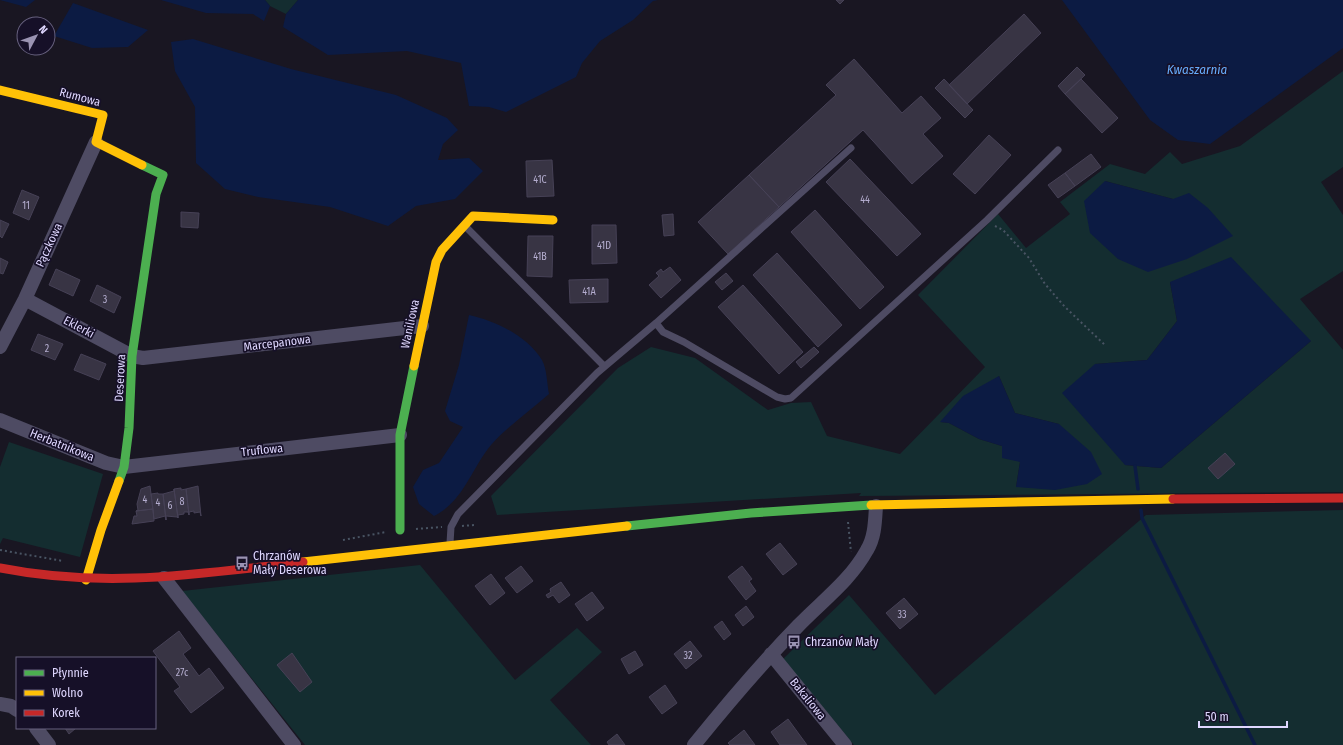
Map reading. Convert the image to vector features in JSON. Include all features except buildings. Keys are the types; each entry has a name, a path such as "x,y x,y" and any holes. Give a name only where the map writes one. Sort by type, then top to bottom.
{"street":[{"name":"Rumowa","path":"0,90 103,115 96,142"},
{"name":"Deserowa","path":"86,580 101,530 124,467 129,428 132,356 156,194 162,174 96,142"},
{"name":"Pączkowa","path":"0,347 25,299 96,142"},
{"name":"Waniliowa","path":"400,530 400,435 422,326 439,256 442,250 473,216 553,220"},
{"name":"Eklerki","path":"25,299 132,356"},
{"name":"Marcepanowa","path":"132,356 143,358 422,326"},
{"name":"Herbatnikowa","path":"0,420 106,463 124,467"},
{"name":"Truflowa","path":"124,467 400,435"},
{"path":"0,568 24,573 86,580 120,581 164,578 450,545 751,513 846,506 1149,499 1343,498"},
{"path":"694,745 748,678 846,580 859,565 868,548 875,528 876,506"},
{"path":"164,578 294,745"},
{"name":"Bakaliowa","path":"771,654 845,745"},
{"path":"0,704 11,706 16,709"},
{"path":"37,729 49,745"}],"lane":[{"path":"450,545 451,527 458,514 604,366 656,323 851,148"},
{"path":"656,323 663,332 684,342 777,397 785,399 791,398 987,220 1058,150"},
{"path":"464,226 604,366"}],"path":[{"path":"987,220 1008,236 1029,258 1044,284 1106,346"},
{"path":"848,521 851,558 859,565"}],"green space":[{"path":"265,0 298,0 286,14 270,6"},
{"path":"1343,71 1343,167 1321,182 1343,215 1343,271 1300,299 1343,350 1343,492 859,496 861,493 497,515 491,496 618,368 651,347 695,358 768,410 791,403 811,402 827,436 900,454 985,367 918,295 998,214 1026,248 1070,214 1060,202 1110,164 1145,174 1170,152 1182,164 1240,146","holes":["1105,181 1173,199 1118,259","1170,282 1311,341 1161,468 1125,465 1095,364 1147,360 1177,321","999,376 1015,413 1059,424 1016,487 1020,462 1002,446 979,439 949,423 941,422"]},
{"path":"9,442 103,474 80,557 3,538 0,544 0,467"},
{"path":"1343,510 1343,745 854,745 783,659 849,595 935,695 1146,515"},
{"path":"420,565 515,680 577,628 602,652 550,700 591,745 305,745 182,591"}],"water":[{"path":"0,0 35,0 26,7"},
{"path":"161,0 265,0 270,6 264,21 253,14 206,13"},
{"path":"298,0 658,0 653,1 633,20 600,41 582,63 576,77 506,112 489,107 469,106 461,63 407,51 328,55 283,27 286,14"},
{"name":"Kwaszarnia","path":"1062,0 1343,0 1343,48 1210,144 1178,140 1150,120"},
{"path":"73,3 148,30 128,47 92,48 56,37 56,33"},
{"path":"193,39 291,69 396,95 447,118 458,130 443,144 438,160 469,158 483,171 455,199 416,206 388,226 330,207 258,197 225,189 196,163 195,107 175,71 171,42"},
{"path":"1105,181 1173,199 1189,193 1208,208 1233,236 1187,259 1148,272 1118,259 1090,233 1084,201"},
{"path":"1231,257 1311,341 1161,468 1125,465 1062,393 1095,364 1147,360 1177,321 1170,282"},
{"path":"469,315 490,321 510,331 536,351 544,364 549,394 497,438 484,454 453,502 434,516 419,504 413,487 423,470 439,463 463,427 450,421 445,411 459,365"},
{"path":"999,376 1015,413 1059,424 1091,452 1102,474 1087,484 1055,490 1016,487 1020,462 1002,458 1002,446 979,439 949,423 940,422 963,396"}],"waterway":[{"path":"1135,466 1138,489"},
{"path":"1141,510 1142,518 1255,745"}],"traffic: fast":[{"path":"119,481 124,467 129,428 132,356 156,194 163,175 142,165"},
{"path":"400,530 400,435 414,366"},
{"path":"627,526 751,513 871,505"}],"traffic: slow":[{"path":"0,90 103,115 96,142 142,165"},
{"path":"414,366 436,262 442,250 473,216 553,220"},
{"path":"86,580 101,530 119,481"},
{"path":"871,505 1173,499"},
{"path":"303,562 627,526"}],"traffic: jam":[{"path":"1173,499 1343,498"},
{"path":"0,568 77,578 115,578 188,575 303,562"}],"place":[{"name":"Chrzanów Mały Deserowa","path":"242,563"},
{"name":"Chrzanów Mały","path":"794,642"}]}
